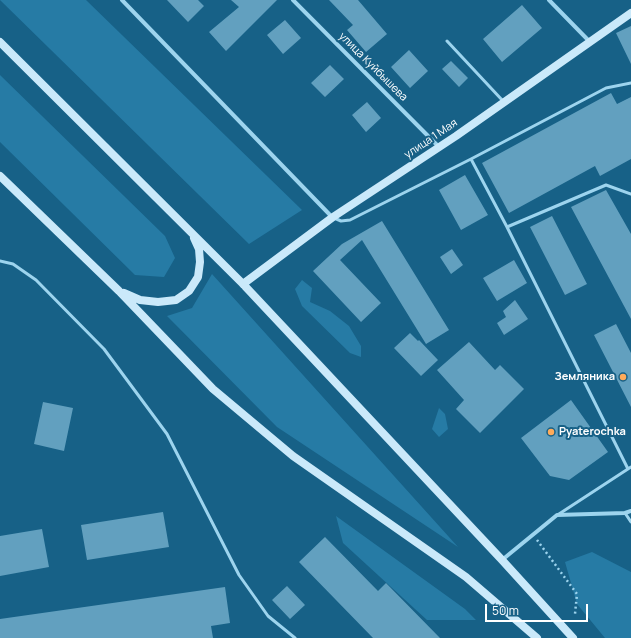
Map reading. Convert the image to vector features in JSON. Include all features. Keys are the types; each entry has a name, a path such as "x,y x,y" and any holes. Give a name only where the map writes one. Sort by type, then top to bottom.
{"main road":[{"name":"улица 1 Мая","path":"243,284 333,218 440,147 631,13"},
{"path":"0,42 243,284 502,560 573,638"},
{"path":"0,176 119,291 213,389 293,456 466,577 537,638"},
{"path":"119,291 140,300 158,302 176,300 189,291 198,277 200,262 198,249 192,233"}],"street":[{"path":"122,0 333,218"},
{"name":"улица Куйбышева","path":"293,0 440,147"},
{"path":"549,0 590,42"},
{"path":"502,560 557,515 625,513 631,511"}],"lane":[{"path":"447,41 504,102"},
{"path":"333,218 341,221 350,220 471,159 606,88 631,83"},
{"path":"471,159 629,468 557,515"},
{"path":"507,227 606,185 631,194"},
{"path":"0,261 13,264 36,280 104,349 167,434 239,575 268,616 295,638"},
{"path":"625,513 631,522"}],"path":[{"path":"533,535 577,594 575,614"}],"shaded area":[{"path":"0,0 86,0 302,210 249,244"},
{"path":"0,75 165,236 175,258 164,277 135,275 0,142"},
{"path":"212,274 458,547 277,427 167,316 192,308"},
{"path":"302,280 312,288 310,302 330,311 349,326 361,346 361,357 350,353 302,306 295,289"},
{"path":"439,408 445,414 448,429 439,437 432,429"},
{"path":"336,516 465,609 476,620 427,620 343,543"},
{"path":"592,552 631,572 631,638 605,638 577,604 565,562"}],"building":[{"path":"167,0 198,0 204,6 188,22"},
{"path":"231,0 277,0 226,51 209,32 239,7"},
{"path":"329,0 358,0 387,34 366,52 347,30 353,25"},
{"path":"522,5 542,28 502,62 483,39"},
{"path":"285,20 301,38 283,54 267,35"},
{"path":"631,26 631,64 616,33"},
{"path":"409,50 428,71 410,88 391,67"},
{"path":"451,61 468,78 459,87 442,69"},
{"path":"330,65 344,79 325,97 311,83"},
{"path":"611,93 617,104 631,97 631,159 600,176 595,166 509,213 482,163"},
{"path":"367,102 381,118 366,132 352,115"},
{"path":"465,175 488,215 461,230 439,190"},
{"path":"606,190 631,234 631,319 571,207"},
{"path":"552,216 587,284 565,295 530,227"},
{"path":"382,221 449,330 426,344 362,240 340,260 381,303 361,322 313,271 342,244"},
{"path":"452,249 463,265 451,274 440,257"},
{"path":"514,260 527,283 497,301 483,278"},
{"path":"515,300 528,319 504,335 497,323 506,317 503,311"},
{"name":"Земляника","path":"616,324 631,353 631,407 594,335"},
{"path":"410,333 418,341 419,340 438,360 421,376 394,348"},
{"path":"469,342 495,370 500,365 524,389 480,433 456,409 464,400 437,370"},
{"path":"571,400 608,452 569,480 550,476 521,438"},
{"path":"43,402 73,408 64,451 34,444"},
{"path":"163,512 169,547 87,560 81,525"},
{"path":"42,529 49,567 0,576 0,536"},
{"path":"325,537 378,591 386,583 440,638 373,638 299,562"},
{"path":"287,586 305,605 290,619 272,600"},
{"path":"225,587 230,623 211,626 213,638 0,638 0,619"}],"place":[{"name":"Земляника","path":"623,377"},
{"name":"Pyaterochka","path":"551,432"}]}
